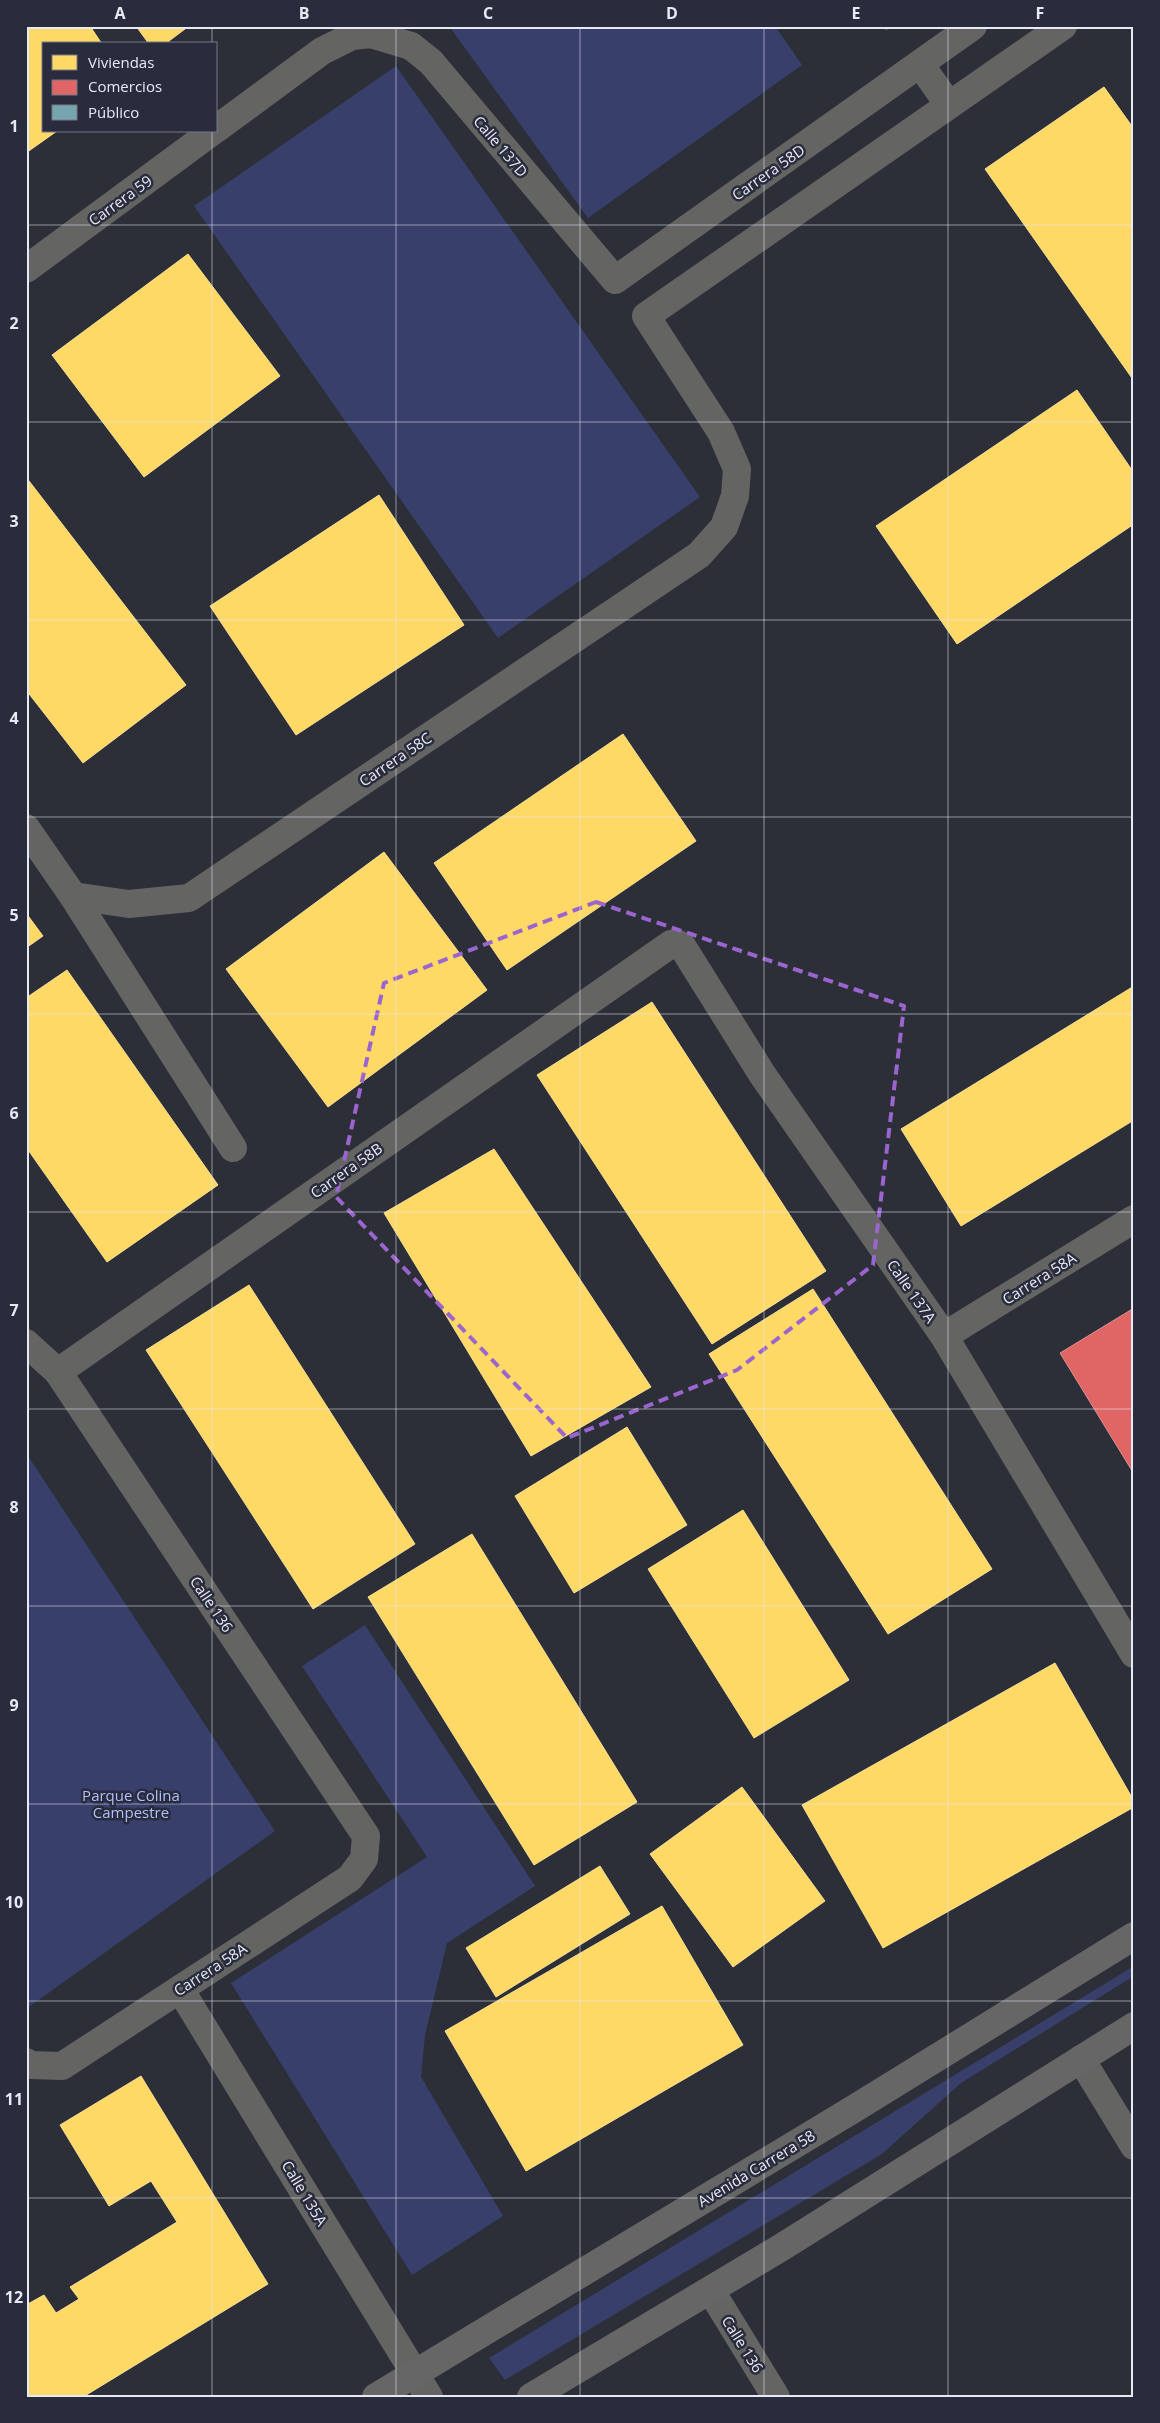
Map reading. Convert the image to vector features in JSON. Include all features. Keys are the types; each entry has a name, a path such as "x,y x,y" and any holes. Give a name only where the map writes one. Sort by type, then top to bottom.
{"main road":[{"name":"Avenida Carrera 58","path":"376,2397 844,2115 1134,1936"},
{"path":"531,2397 711,2291 1134,2026"}],"street":[{"name":"Carrera 58D","path":"615,280 973,26"},
{"path":"920,64 949,105 1063,26"},
{"name":"Calle 137D","path":"218,128 322,51 352,36 372,34 411,46 431,62 615,280"},
{"name":"Carrera 58C","path":"73,896 129,904 189,898 699,556 724,527 735,496 737,469 721,432 646,316 949,105"},
{"name":"Carrera 59","path":"26,269 212,132"},
{"path":"26,828 73,896 233,1148"},
{"name":"Calle 137A","path":"671,944 676,943 682,946 762,1074 944,1336 1134,1654"},
{"name":"Carrera 58B","path":"58,1372 671,944"},
{"name":"Carrera 58A","path":"944,1336 1134,1219"},
{"path":"26,1343 58,1372"},
{"name":"Calle 136","path":"58,1372 366,1836"},
{"name":"Carrera 58A","path":"26,2062 31,2065 62,2066 350,1878 364,1859 366,1836"},
{"name":"Calle 135A","path":"180,1989 429,2397"},
{"path":"1081,2059 1134,2146"},
{"name":"Calle 136","path":"711,2291 776,2397"}],"highlighted area":[{"path":"596,902 904,1006 873,1265 737,1370 567,1438 336,1197 384,983"}],"green space":[{"path":"449,26 775,26 802,65 588,218"},
{"path":"396,66 700,497 498,638 194,206"},
{"name":"Parque Colina Campestre","path":"26,1453 275,1831 26,2009"},
{"path":"365,1625 535,1886 447,1943 425,2035 421,2077 503,2216 412,2275 231,1983 427,1857 302,1666"},
{"path":"1134,1966 1134,1976 961,2083 882,2154 505,2380 489,2358"}],"building: Viviendas":[{"path":"26,26 90,26 101,42 42,42 42,132 56,132 26,153"},
{"path":"136,26 189,26 168,42 148,42"},
{"path":"1104,87 1134,129 1134,381 985,169"},
{"path":"188,254 280,376 144,477 52,355"},
{"path":"1077,390 1134,473 1134,524 957,644 876,526"},
{"path":"26,477 186,685 83,763 26,690"},
{"path":"379,495 464,625 296,735 210,606"},
{"path":"623,734 696,841 507,970 434,863"},
{"path":"384,852 487,990 328,1107 226,969"},
{"path":"26,913 43,936 26,948"},
{"path":"67,970 218,1185 107,1262 26,1147 26,998"},
{"path":"1134,986 1134,1120 961,1226 901,1129"},
{"path":"652,1002 826,1271 712,1344 537,1075"},
{"path":"494,1149 651,1387 531,1456 384,1213"},
{"path":"249,1285 415,1544 313,1609 146,1350"},
{"path":"813,1289 992,1569 888,1634 709,1354"},
{"path":"627,1427 687,1525 574,1593 515,1496"},
{"path":"743,1510 849,1680 754,1738 648,1569"},
{"path":"472,1534 637,1802 534,1865 368,1597"},
{"path":"1055,1663 1134,1801 1134,1807 883,1948 802,1805"},
{"path":"742,1787 825,1901 733,1967 650,1854"},
{"path":"600,1866 630,1914 496,1997 466,1948"},
{"path":"662,1906 743,2045 526,2171 445,2031"},
{"path":"141,2076 268,2284 83,2397 26,2397 26,2305 44,2295 56,2313 79,2299 70,2287 177,2222 151,2181 109,2206 60,2125"}],"building: Comercios":[{"path":"1134,1308 1134,1474 1060,1353"}],"building: Público":[{"path":"871,26 891,26 887,29"}]}
